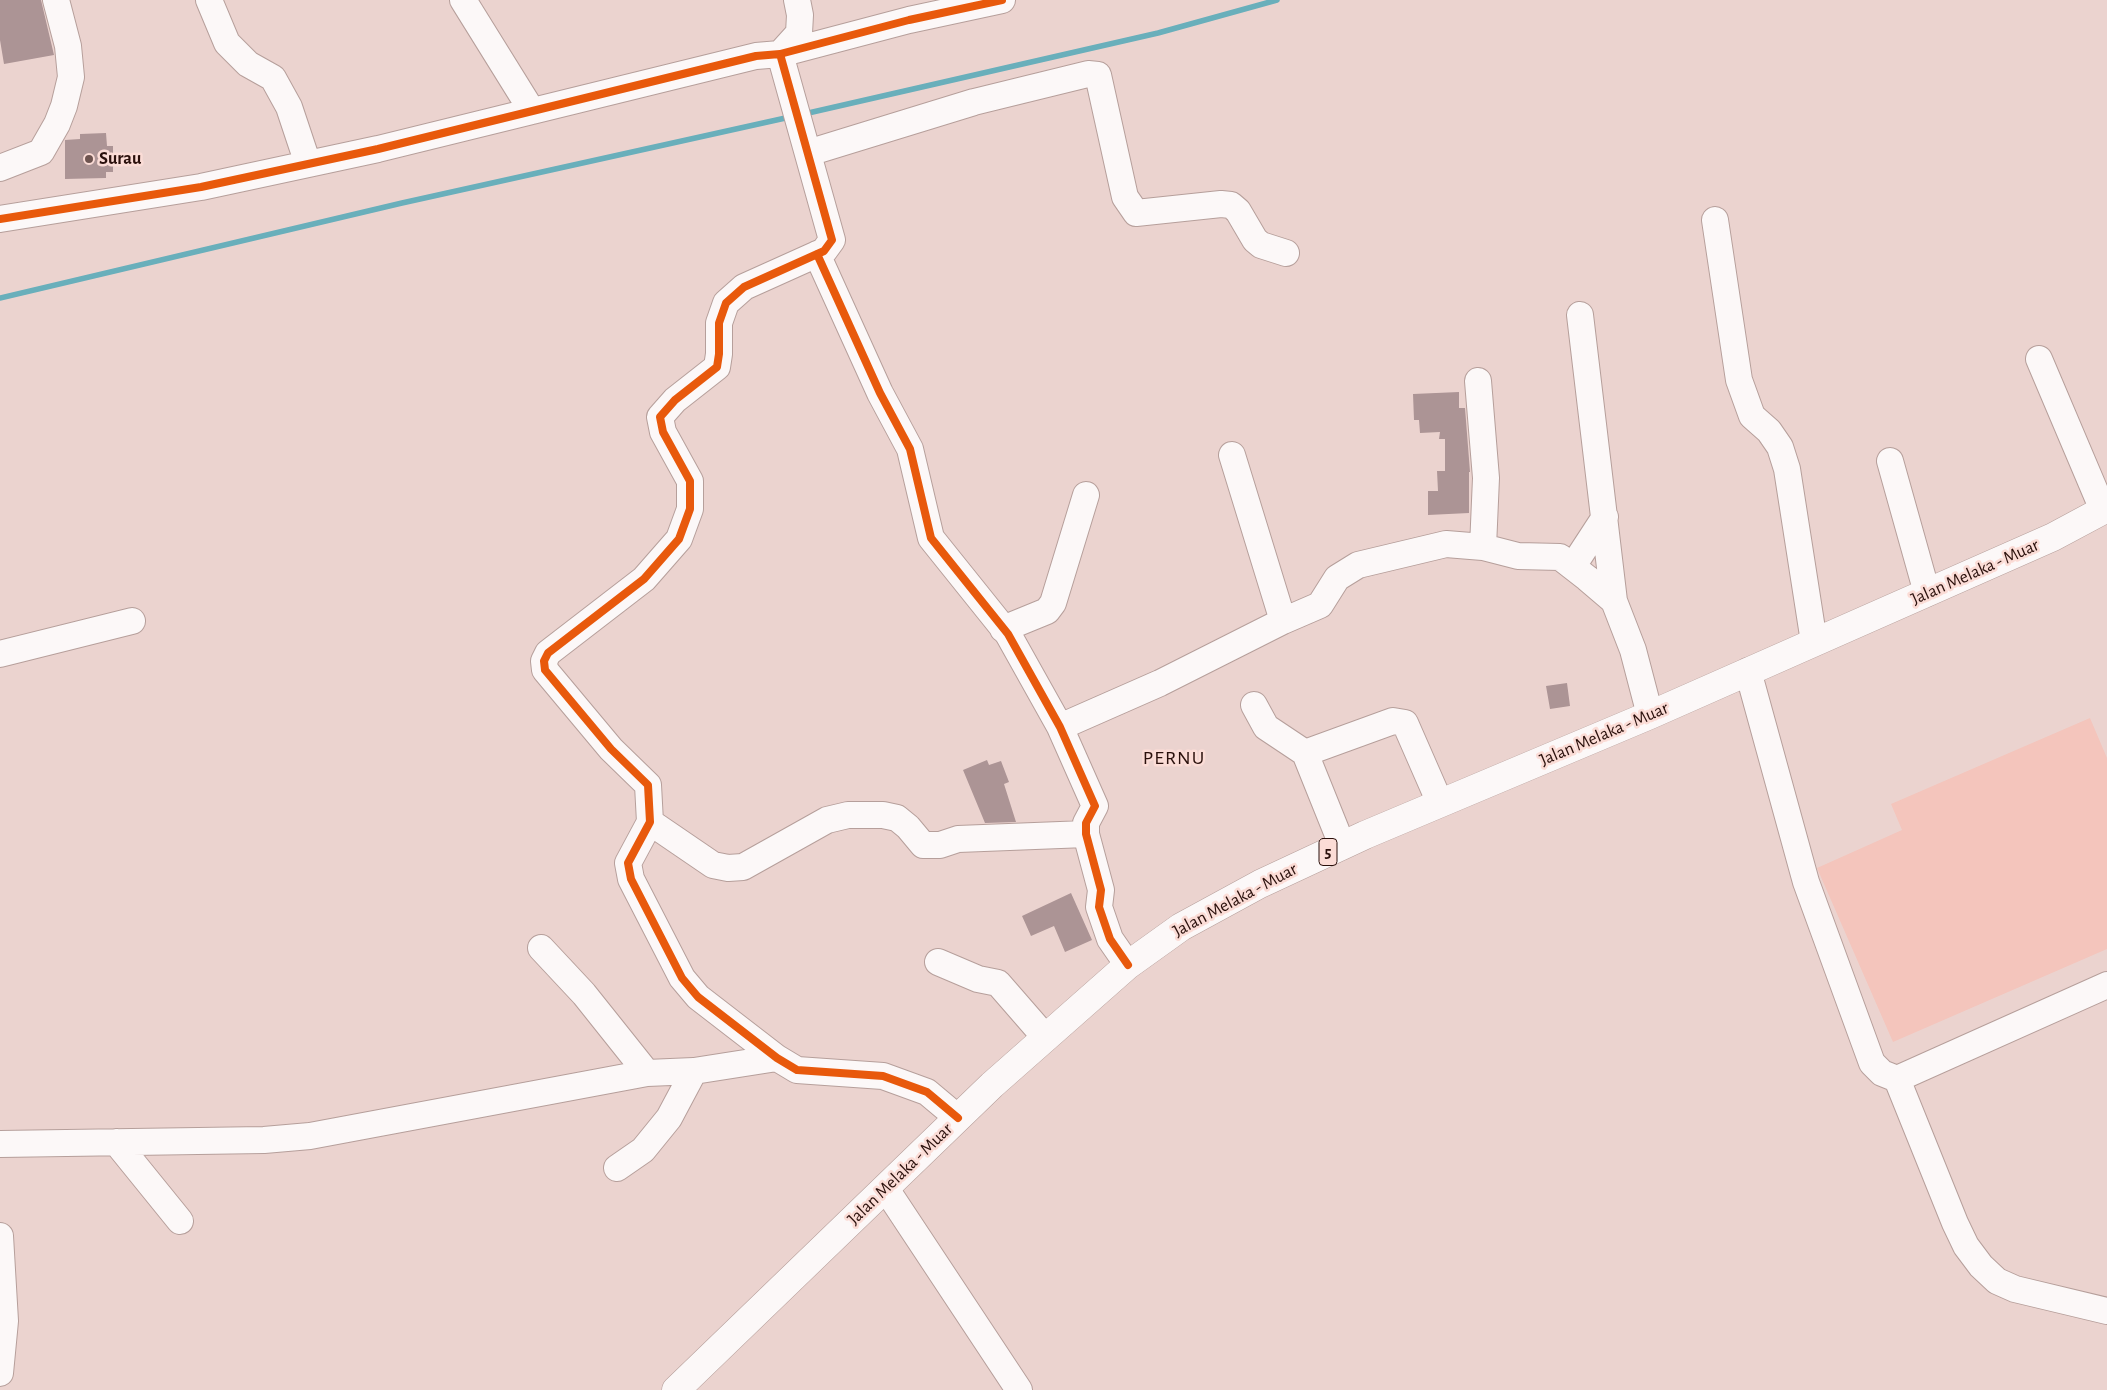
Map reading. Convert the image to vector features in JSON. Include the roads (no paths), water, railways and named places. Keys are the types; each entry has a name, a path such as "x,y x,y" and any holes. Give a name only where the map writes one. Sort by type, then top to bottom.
{"main road":[{"name":"Jalan Melaka - Muar","path":"676,1390 958,1118 1033,1022 1120,952 1181,927 1260,884 1342,845 1650,714 2053,538 2105,509"}],"street":[{"path":"0,168 41,152 57,124 64,106 71,77 68,46 56,0"},
{"path":"209,0 227,43 248,64 273,78 289,107 308,164"},
{"path":"463,0 532,111"},
{"path":"780,54 799,33 800,15 797,0"},
{"path":"0,219 201,187 308,164 756,56 780,54 909,20 1002,0"},
{"path":"780,54 792,89 805,144 832,240 824,251 744,287 726,303 719,323 720,354 717,367 675,400 660,418 663,432 690,480 690,510 679,539 644,579 548,653 544,661 545,670 611,749 648,785 650,822 628,864 631,879 682,978 698,997 777,1058 797,1070 883,1076 927,1092 958,1118"},
{"path":"805,144 1088,74 1098,75 1124,197 1136,214 1221,204 1231,205 1238,211 1255,240 1261,245 1286,253"},
{"path":"1715,220 1739,380 1752,416 1769,430 1780,447 1787,469 1814,642"},
{"path":"817,254 880,393 910,449 931,538 1003,629 1060,727 1094,806 1086,824 1086,834 1101,890 1099,907 1120,952"},
{"path":"1580,314 1614,601 1633,650 1650,714"},
{"path":"2040,359 2105,509"},
{"path":"1478,381 1486,478 1483,546"},
{"path":"1232,455 1283,621"},
{"path":"1890,462 1927,593"},
{"path":"1003,629 1047,611 1053,603 1086,495"},
{"path":"1572,566 1605,517"},
{"path":"1060,727 1160,682 1283,621 1320,605 1337,578 1358,565 1446,544 1483,546 1518,556 1560,557 1614,601"},
{"path":"0,654 132,621"},
{"path":"1748,671 1806,882 1872,1063 1882,1073 1897,1079 2107,985"},
{"path":"1254,705 1266,727 1305,753 1342,845"},
{"path":"1305,753 1393,721 1405,723 1440,803"},
{"path":"650,822 714,865 728,868 743,867 827,820 848,815 897,818 908,827 922,845 940,846 958,839 1086,834"},
{"path":"541,948 584,994 647,1073"},
{"path":"938,962 978,979 998,983 1033,1022"},
{"path":"0,1144 264,1140 310,1136 647,1073 694,1071 777,1058"},
{"path":"617,1168 644,1150 664,1124 694,1071"},
{"path":"1897,1079 1955,1222 1966,1246 1981,1266 1997,1281 2015,1289 2107,1311"},
{"path":"116,1142 180,1221"},
{"path":"886,1189 1019,1390"},
{"path":"0,1236 5,1321 0,1374"}],"waterway":[{"path":"804,114 1158,33 1277,0"},
{"path":"0,298 402,203 790,117"}],"place":[{"name":"Surau","path":"89,159"}],"district":[{"name":"PERNU","path":"1174,758"}]}
